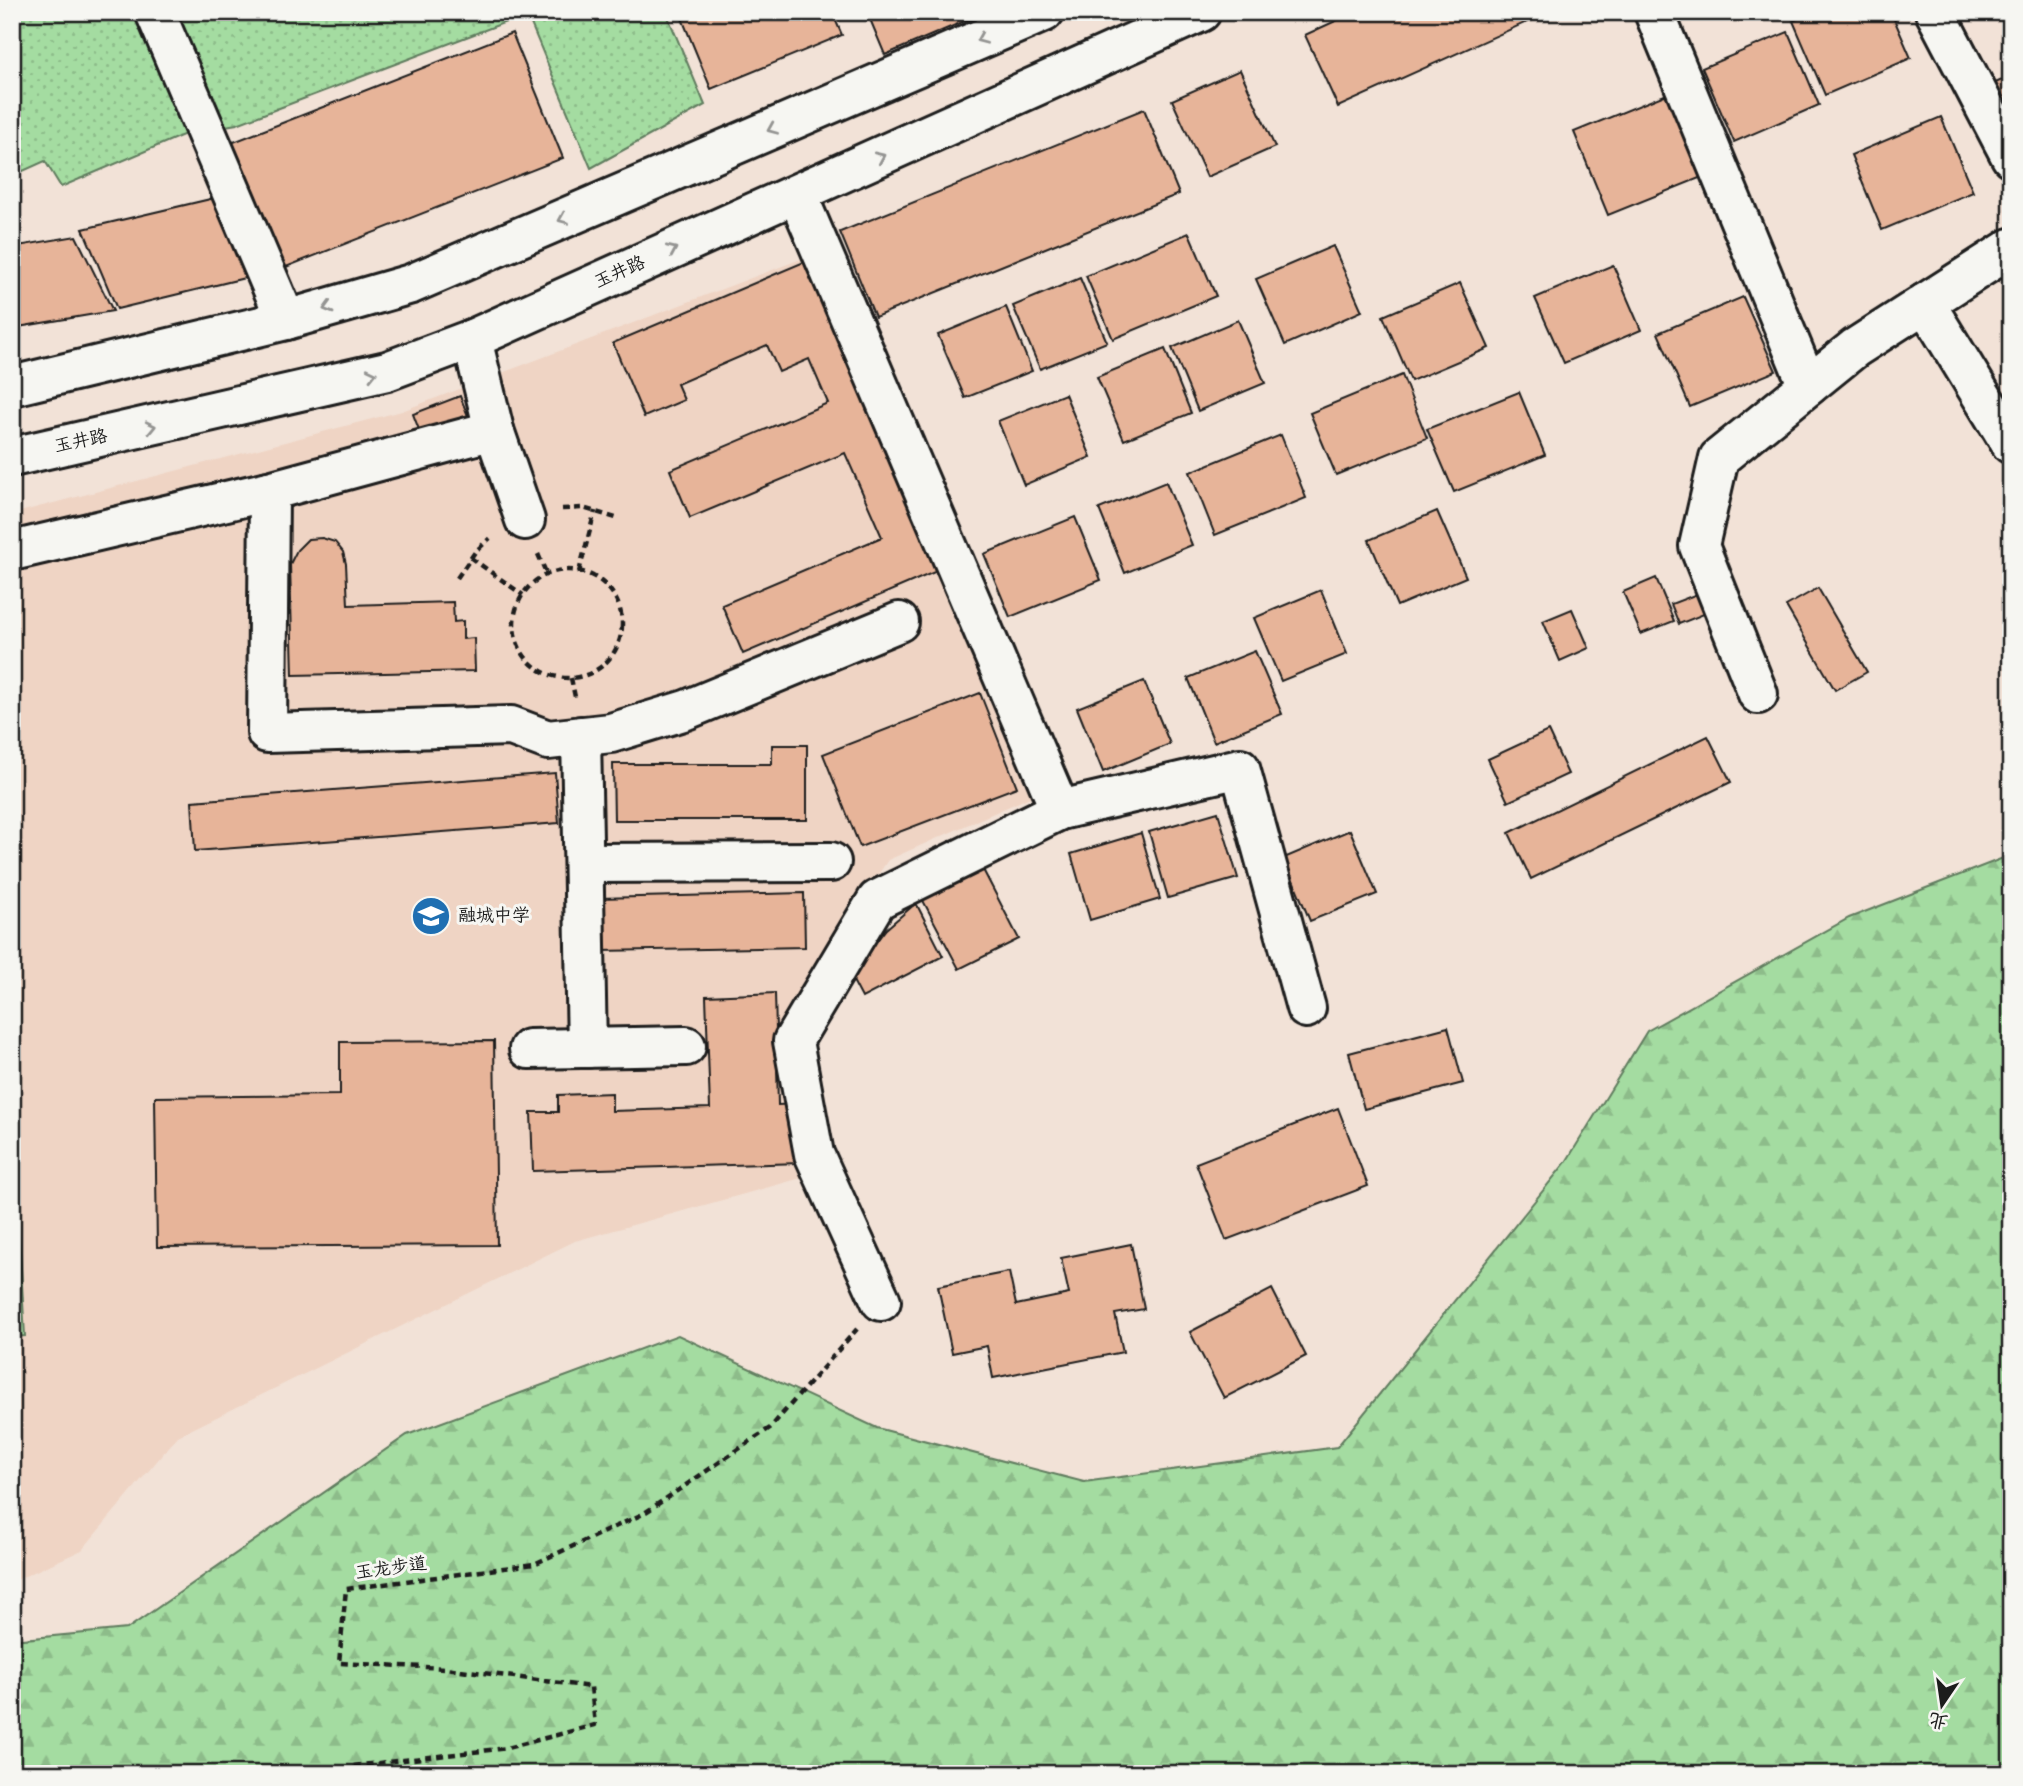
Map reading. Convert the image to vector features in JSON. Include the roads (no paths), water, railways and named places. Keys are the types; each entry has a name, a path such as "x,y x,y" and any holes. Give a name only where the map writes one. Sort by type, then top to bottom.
{"street":[{"path":"155,12 286,320"},
{"path":"12,386 286,320 411,285 1044,12"},
{"name":"玉井路","path":"12,457 387,371 472,339 1201,12"},
{"path":"1654,12 1808,386"},
{"path":"1935,12 2011,157"},
{"path":"797,194 1060,810"},
{"path":"1758,694 1699,546 1719,458 1855,348 2011,248"},
{"path":"1925,303 2011,444"},
{"path":"472,339 494,430 525,520"},
{"path":"12,551 269,491 494,430"},
{"path":"269,491 267,733 511,726 548,740 611,733 685,710 899,622"},
{"path":"581,736 587,1048"},
{"path":"881,1301 814,1154 793,1041 877,900 1060,810 1240,768 1306,1008"},
{"path":"584,863 831,862"},
{"path":"530,1049 686,1046"}],"place":[{"name":"融城中学","path":"431,916"}]}
